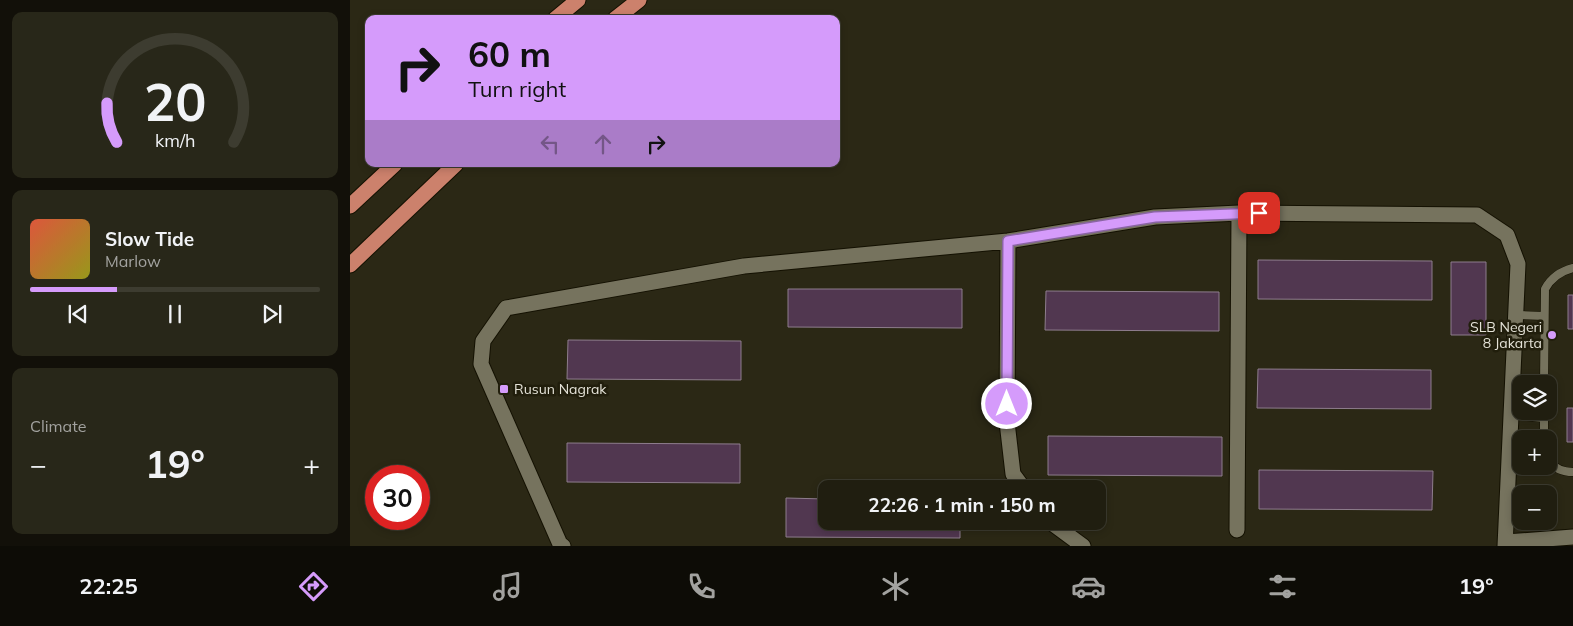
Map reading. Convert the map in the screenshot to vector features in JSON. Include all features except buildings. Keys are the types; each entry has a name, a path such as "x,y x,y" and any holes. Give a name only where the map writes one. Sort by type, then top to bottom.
{"highway":[{"path":"560,15 578,0"},
{"path":"620,15 639,0"},
{"path":"350,206 392,167"},
{"path":"350,265 453,167"}],"street":[{"path":"1237,530 1239,213"},
{"path":"563,546 560,544 481,364 483,341 506,308 744,266 1008,241 1155,217 1239,213 1477,215 1507,235 1518,264 1506,544 1573,537"},
{"path":"1008,241 1007,422 1013,474 1017,480"},
{"path":"1061,530 1083,546"}],"lane":[{"path":"1544,375 1545,289 1549,282 1563,270 1573,268"},
{"path":"1516,315 1544,316"},
{"path":"1557,469 1573,472"}],"place":[{"name":"SLB Negeri 8 Jakarta","path":"1552,335"},
{"name":"Rusun Nagrak","path":"504,389"}],"route":[{"path":"1007,404 1008,241 1155,217 1259,213"}]}
